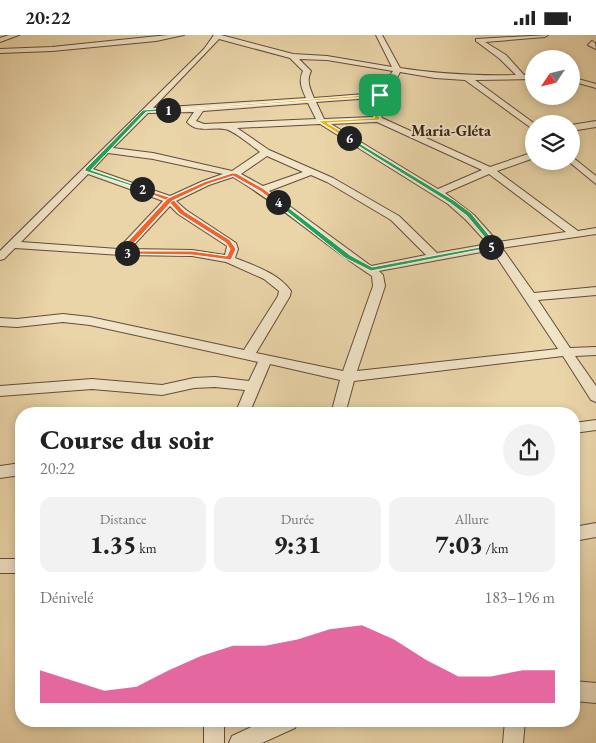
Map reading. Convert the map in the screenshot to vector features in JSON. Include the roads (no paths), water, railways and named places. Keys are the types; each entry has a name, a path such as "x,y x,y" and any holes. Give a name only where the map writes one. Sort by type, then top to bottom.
{"street":[{"path":"0,40 16,35"},
{"path":"0,51 52,49 181,35"},
{"path":"0,257 206,50 218,35 293,57 327,59 435,76 467,78 522,77"},
{"path":"379,35 397,70"},
{"path":"522,77 503,57 477,41 545,35"},
{"path":"596,43 591,44 596,47"},
{"path":"293,57 307,71 304,77 305,87 321,121 469,214 495,246 531,297 596,397"},
{"path":"378,119 374,107 397,70"},
{"path":"580,77 596,76"},
{"path":"467,78 525,120"},
{"path":"580,81 596,86"},
{"path":"144,111 200,109 380,95"},
{"path":"200,109 192,123 204,127 378,119 490,170 574,233"},
{"path":"580,127 596,124"},
{"path":"228,126 266,152 354,193 388,214 434,257"},
{"path":"105,150 153,156 234,174 262,190 348,256 371,269 377,275 379,287 348,377 340,407"},
{"path":"121,253 170,200 206,183 234,174 266,152"},
{"path":"438,193 490,170 525,158"},
{"path":"580,167 596,181"},
{"path":"87,170 170,200 182,212 232,245 233,249 229,259"},
{"path":"262,190 311,172"},
{"path":"371,269 495,246 596,231"},
{"path":"13,245 121,253 192,253 229,259 274,280 285,291 247,357"},
{"path":"531,297 596,291"},
{"path":"0,322 16,323 76,319 247,357 348,377 565,352 596,351"},
{"path":"245,407 264,360"},
{"path":"0,391 92,384 162,389 208,382 254,386"},
{"path":"580,427 596,425"},
{"path":"0,472 15,470"},
{"path":"580,533 596,529"},
{"path":"0,566 15,566"},
{"path":"580,692 596,693"},
{"path":"214,727 214,743"},
{"path":"239,743 275,727"},
{"path":"513,743 514,727"}],"district":[{"name":"Maria-Gléta","path":"451,130"}]}
